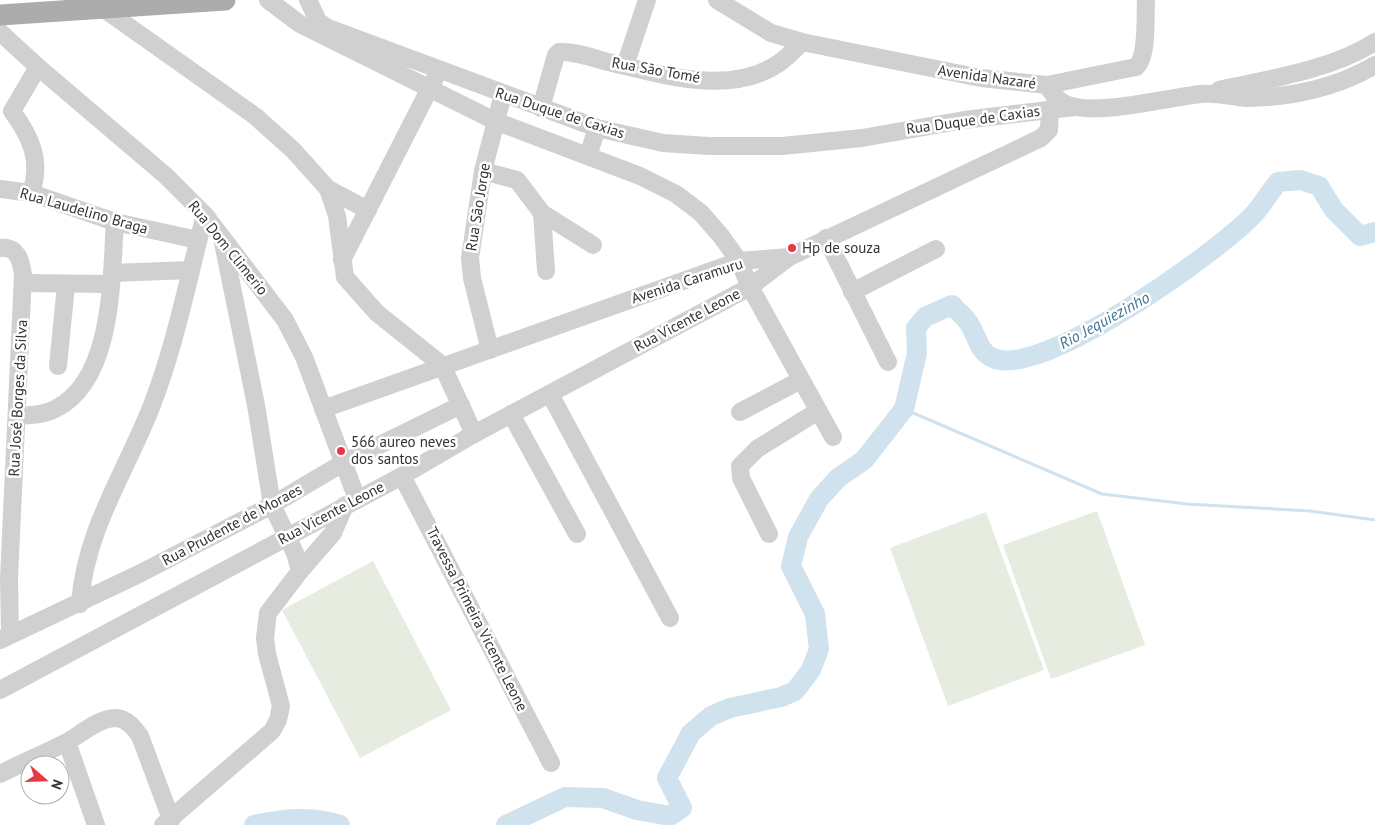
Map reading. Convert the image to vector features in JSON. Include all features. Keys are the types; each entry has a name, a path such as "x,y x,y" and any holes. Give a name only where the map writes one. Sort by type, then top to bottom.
{"main road":[{"path":"0,15 104,10 225,0"}],"street":[{"name":"Rua Duque de Caxias","path":"268,0 300,24 439,70 597,128 663,142 709,146 782,146 862,138 964,120 1075,107"},
{"name":"Rua Duque de Caxias","path":"308,0 325,32 430,89 495,121 588,156 676,194 701,213 739,261 750,287 833,438"},
{"path":"625,66 647,0"},
{"name":"Avenida Nazaré","path":"717,0 771,33 802,42 981,78 1047,85 1057,100 1075,107 1104,107 1204,94 1260,98 1296,93 1349,77 1375,65"},
{"path":"1047,85 1136,67 1140,64 1144,55 1146,0"},
{"path":"104,10 255,116 293,150 328,189 368,210"},
{"name":"Rua Dom Climerio","path":"2,36 166,176 204,215 285,320 304,357 343,463 351,502"},
{"name":"Rua São Tomé","path":"541,108 556,55 559,52 668,75 719,80 740,78 779,64 802,42"},
{"path":"1204,94 1342,59 1359,52 1375,42"},
{"path":"1342,59 1349,77"},
{"path":"31,193 35,179 34,150 26,130 6,110 38,67"},
{"path":"342,260 439,70"},
{"name":"Rua São Jorge","path":"490,350 472,278 470,258 483,171 503,94"},
{"name":"Avenida Caramuru","path":"323,409 442,365 490,350 739,261 789,257 1041,138 1049,130 1050,109"},
{"path":"588,156 597,128"},
{"path":"483,171 517,180 542,213 593,245"},
{"name":"Rua Laudelino Braga","path":"0,189 31,193 115,222 198,240"},
{"path":"328,189 337,216 345,277 371,306 442,365 474,434"},
{"path":"542,213 546,271"},
{"path":"80,604 87,556 100,517 152,404 175,336 204,215"},
{"path":"17,416 43,414 59,407 79,390 92,371 100,353 111,278 115,222"},
{"path":"222,238 256,405 272,505 295,553 300,571"},
{"path":"826,238 888,362"},
{"path":"852,292 936,249"},
{"name":"Rua José Borges da Silva","path":"5,637 4,579 17,416 23,283 21,260 8,250"},
{"name":"Rua Vicente Leone","path":"0,690 402,476 474,434 750,287 789,257"},
{"path":"23,283 66,285 111,278 192,270"},
{"path":"58,366 66,285"},
{"path":"740,412 801,380"},
{"path":"550,394 670,618"},
{"name":"Rua Prudente de Moraes","path":"5,637 80,604 272,505 343,463 461,405"},
{"path":"770,534 741,478 740,466 757,449 818,411"},
{"path":"511,414 577,534"},
{"path":"0,450 15,439"},
{"name":"Travessa Primeira Vicente Leone","path":"402,476 551,763"},
{"path":"0,774 67,742 105,720 115,718 124,720 133,726 140,736 168,823 272,731 278,720 281,706 265,638 268,613 300,571 333,533 351,502"},
{"path":"67,742 96,825"}],"shaded area":[{"path":"1097,511 1145,645 1051,679 1003,545"},
{"path":"986,512 1044,670 948,706 890,548"},
{"path":"373,561 451,710 360,758 282,610"}],"waterway":[{"name":"Rio Jequiezinho","path":"506,825 565,797 603,798 637,810 670,816 682,808 667,778 691,733 711,716 730,708 781,697 795,691 811,670 819,649 815,614 791,566 798,537 819,499 838,478 864,460 904,409 917,353 916,328 925,317 952,305 968,322 980,347 993,358 1017,360 1049,350 1088,332 1170,281 1236,231 1255,213 1278,182 1300,180 1319,186 1334,210 1360,236 1375,232"},
{"path":"904,409 1102,494 1187,504 1310,511 1375,520"},
{"name":"Rio Jequiezinho","path":"254,825 297,819 319,820 340,825"}],"place":[{"name":"Hp de souza","path":"792,248"},
{"name":"566 aureo neves dos santos","path":"341,451"}]}
